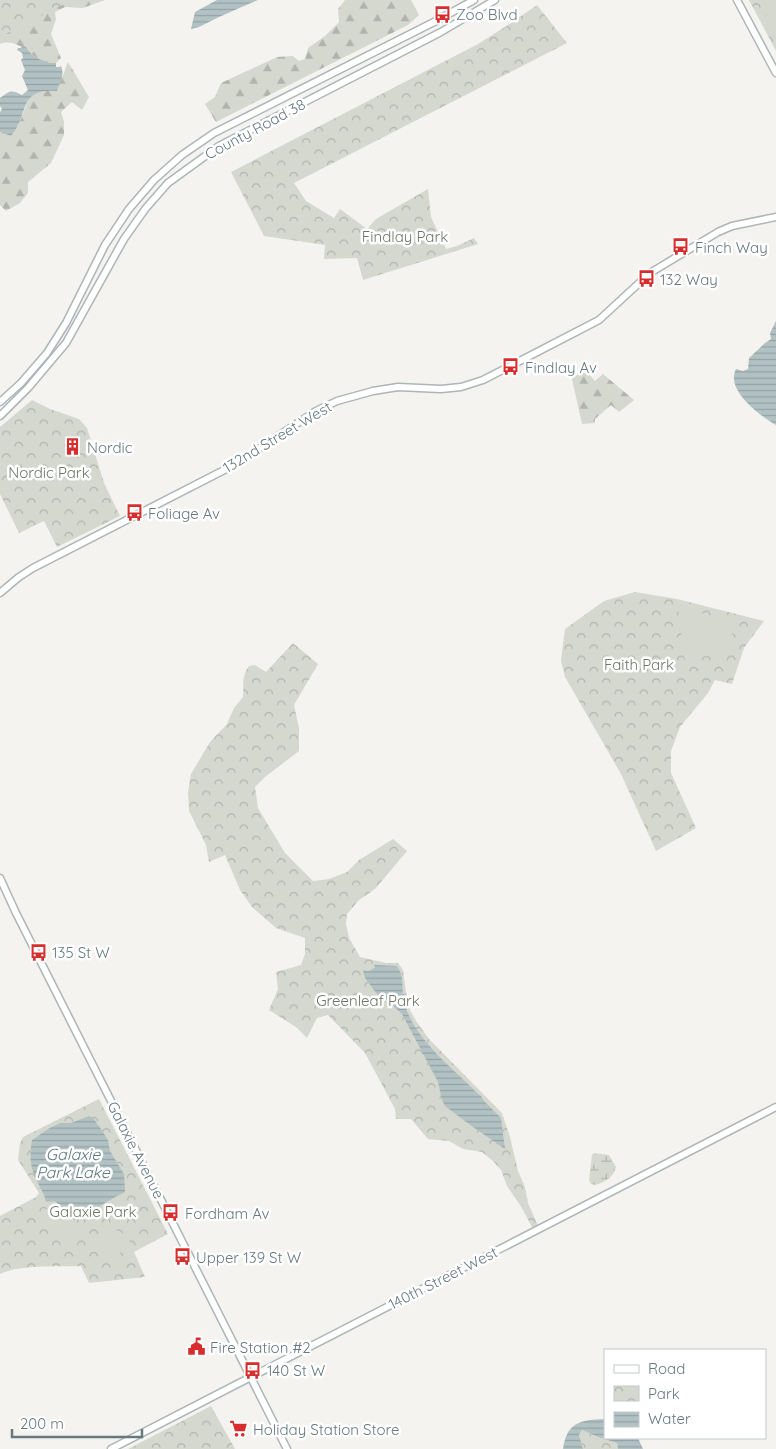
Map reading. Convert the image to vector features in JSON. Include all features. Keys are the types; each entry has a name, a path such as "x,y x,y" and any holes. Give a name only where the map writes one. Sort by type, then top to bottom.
{"street":[{"path":"0,402 21,383 47,354 66,323 105,244 129,209 154,180 182,155 214,133 474,0"},
{"name":"County Road 38","path":"0,416 28,388 66,343 124,239 146,208 168,183 219,146 441,32 495,0"},
{"path":"737,0 776,73"},
{"path":"434,22 441,32"},
{"name":"132nd Street West","path":"0,593 33,568 234,464 316,411 337,401 373,391 398,387 441,389 483,380 600,320 650,273 718,232 732,226 776,217"},
{"name":"Galaxie Avenue","path":"0,878 16,914 288,1449"},
{"name":"140th Street West","path":"111,1449 776,1107"}],"green space":[{"path":"0,0 105,0 83,8 65,7 55,12 56,19 51,34 61,58 56,63 48,63 45,60 39,60 16,44 0,44"},
{"path":"0,0 79,0 60,6 0,37"},
{"path":"345,0 411,0 419,15 408,25 216,122 205,104 215,97 221,83 277,57 293,56 299,61 305,59 308,48 325,36 339,22 338,9"},
{"path":"749,0 776,0 776,51"},
{"name":"Findlay Park","path":"537,5 567,43 294,183 306,201 334,218 340,209 367,229 376,219 428,189 431,217 446,249 474,238 478,244 363,280 357,258 324,259 325,245 264,236 231,172 478,44"},
{"path":"776,8 776,45 762,20 771,10"},
{"path":"68,62 89,97 82,110 72,102 61,112 64,122 64,135 51,163 28,182 28,193 20,203 6,211 0,205 0,132 11,136 30,97 58,84"},
{"path":"584,369 595,381 603,374 634,400 619,412 611,405 595,419 595,423 582,424 572,379"},
{"name":"Nordic Park","path":"32,400 50,409 79,419 87,428 104,483 120,516 57,547 44,521 19,533 0,494 0,427"},
{"name":"Faith Park","path":"635,592 677,599 764,621 744,648 732,684 715,680 708,693 680,727 671,751 671,773 696,828 656,851 621,774 565,677 561,661 565,629 604,601"},
{"path":"678,608 700,612 723,622 729,628 739,648 685,661"},
{"name":"Greenleaf Park","path":"293,643 318,664 294,705 299,728 299,751 255,787 258,808 285,853 313,881 329,879 347,872 359,860 393,839 407,851 375,889 359,900 347,914 346,923 349,938 360,957 386,963 398,963 403,970 407,999 416,1021 429,1039 502,1113 518,1171 525,1187 528,1203 539,1228 534,1231 522,1208 507,1186 501,1170 482,1152 463,1149 449,1141 428,1139 411,1119 396,1119 395,1109 365,1053 328,1015 317,1018 307,1038 296,1027 269,1010 278,989 276,972 301,965 305,954 305,938 276,928 252,907 240,890 225,855 209,862 206,845 189,811 188,792 191,774 210,742 227,724 234,708 243,697 246,670 249,666 255,665 266,672"},
{"name":"Galaxie Park","path":"99,1099 168,1234 134,1252 145,1277 89,1283 81,1266 29,1267 0,1274 0,1216 36,1197 39,1193 18,1160 20,1143 23,1137"},
{"path":"594,1153 609,1155 616,1167 608,1179 595,1185 591,1184 589,1180 592,1155"},
{"path":"51,1205 57,1207 74,1234 64,1241 59,1240 43,1216 42,1213"},
{"path":"110,1229 121,1232 127,1237 133,1247 121,1252 112,1259 103,1253 96,1236"},
{"path":"211,1406 235,1449 128,1449"},
{"path":"582,1430 617,1443 618,1449 583,1449 579,1435"}],"water":[{"path":"217,0 258,0 191,29 195,12"},
{"path":"22,46 26,47 38,59 49,63 56,63 56,67 61,66 62,75 57,91 44,91 30,98 17,128 11,136 0,132 0,112 2,109 0,98 10,92 22,95 28,90 22,76 25,70 21,60 23,58 22,53 17,50"},
{"path":"776,321 776,425 746,402 735,385 734,377 736,369 743,371 748,369 749,358 771,339 770,333"},
{"path":"374,965 397,966 402,977 403,996 410,1018 424,1040 441,1059 481,1096 501,1118 505,1149 445,1106 438,1082 402,1014 377,994 365,978 363,970 371,970 375,967"},
{"name":"Galaxie Park Lake","path":"89,1116 93,1118 108,1140 110,1151 124,1174 125,1192 84,1217 70,1220 57,1203 54,1201 46,1202 32,1167 30,1157 32,1140 60,1123 71,1123"},
{"path":"604,1419 604,1439 582,1430 579,1435 583,1449 563,1449 571,1428 588,1420"},
{"path":"604,1439 638,1439 643,1449 618,1449 617,1443"}],"place":[{"name":"Zoo Blvd","path":"442,14"},
{"name":"Finch Way","path":"681,247"},
{"name":"132 Way","path":"646,279"},
{"name":"Findlay Av","path":"511,367"},
{"name":"Nordic","path":"73,447"},
{"name":"Foliage Av","path":"134,513"},
{"name":"135 St W","path":"38,952"},
{"name":"Fordham Av","path":"171,1213"},
{"name":"Upper 139 St W","path":"182,1257"},
{"name":"Fire Station #2","path":"196,1347"},
{"name":"140 St W","path":"253,1370"},
{"name":"Holiday Station Store","path":"239,1429"}]}
